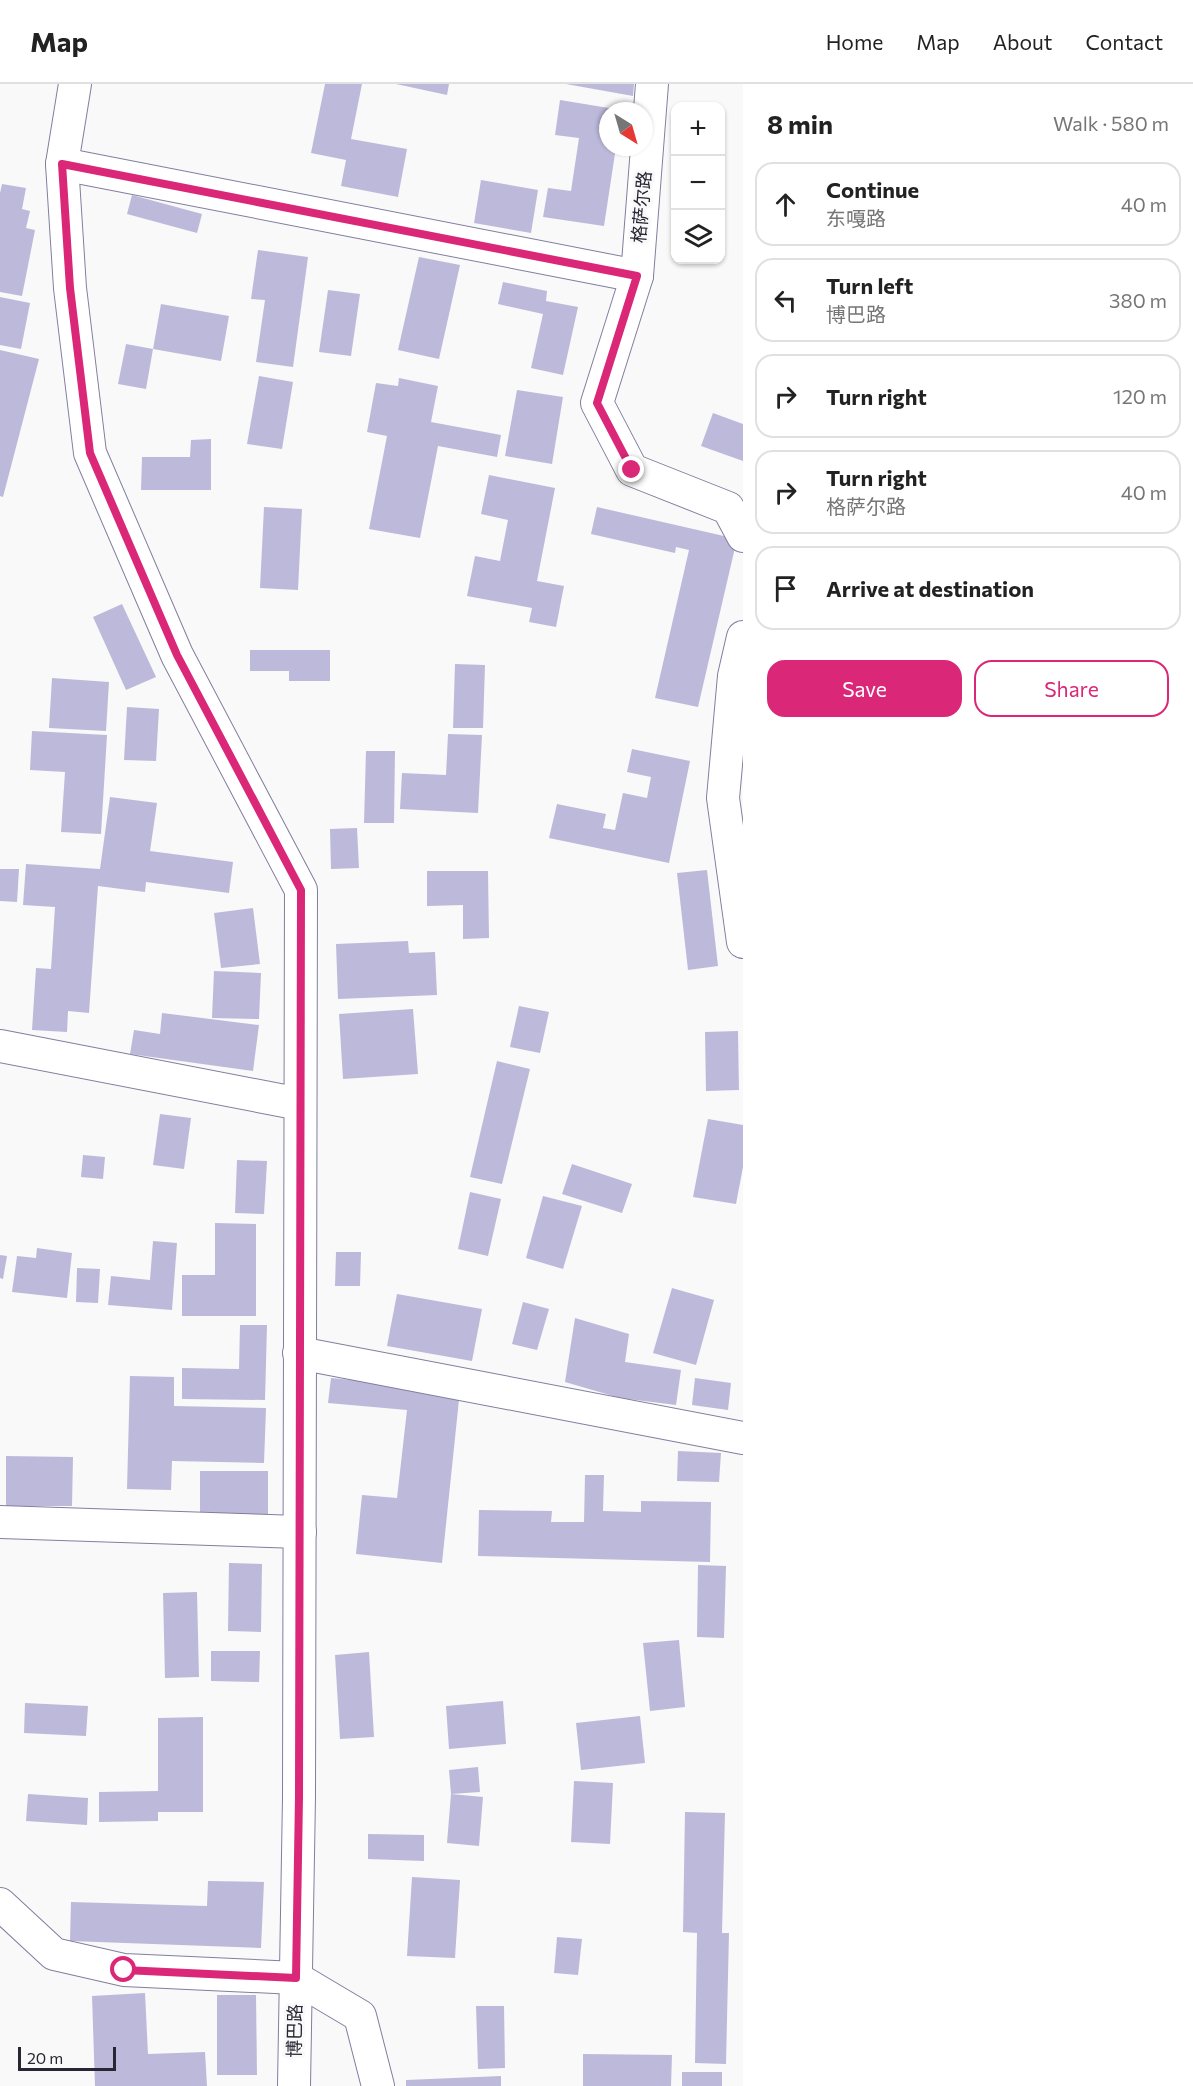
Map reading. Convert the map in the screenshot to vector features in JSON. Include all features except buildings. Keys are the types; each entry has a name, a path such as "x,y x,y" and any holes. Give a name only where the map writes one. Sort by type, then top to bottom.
{"street":[{"name":"博巴路","path":"75,84 62,164 70,288 90,453 177,655 301,890 299,1797 294,2086"},
{"name":"格萨尔路","path":"652,84 637,276 597,403 632,470 728,508 743,536"},
{"path":"62,164 637,276"},
{"path":"743,637 734,676 723,798 743,942"},
{"path":"0,1046 300,1104"},
{"path":"299,1353 743,1438"},
{"path":"0,1522 300,1532"},
{"path":"0,1904 54,1954 124,1970 296,1978 360,2016 378,2086"}],"route":[{"path":"124,1970 296,1978 299,1797 301,890 177,655 90,453 70,288 62,164 637,276 597,403 632,470"}]}
